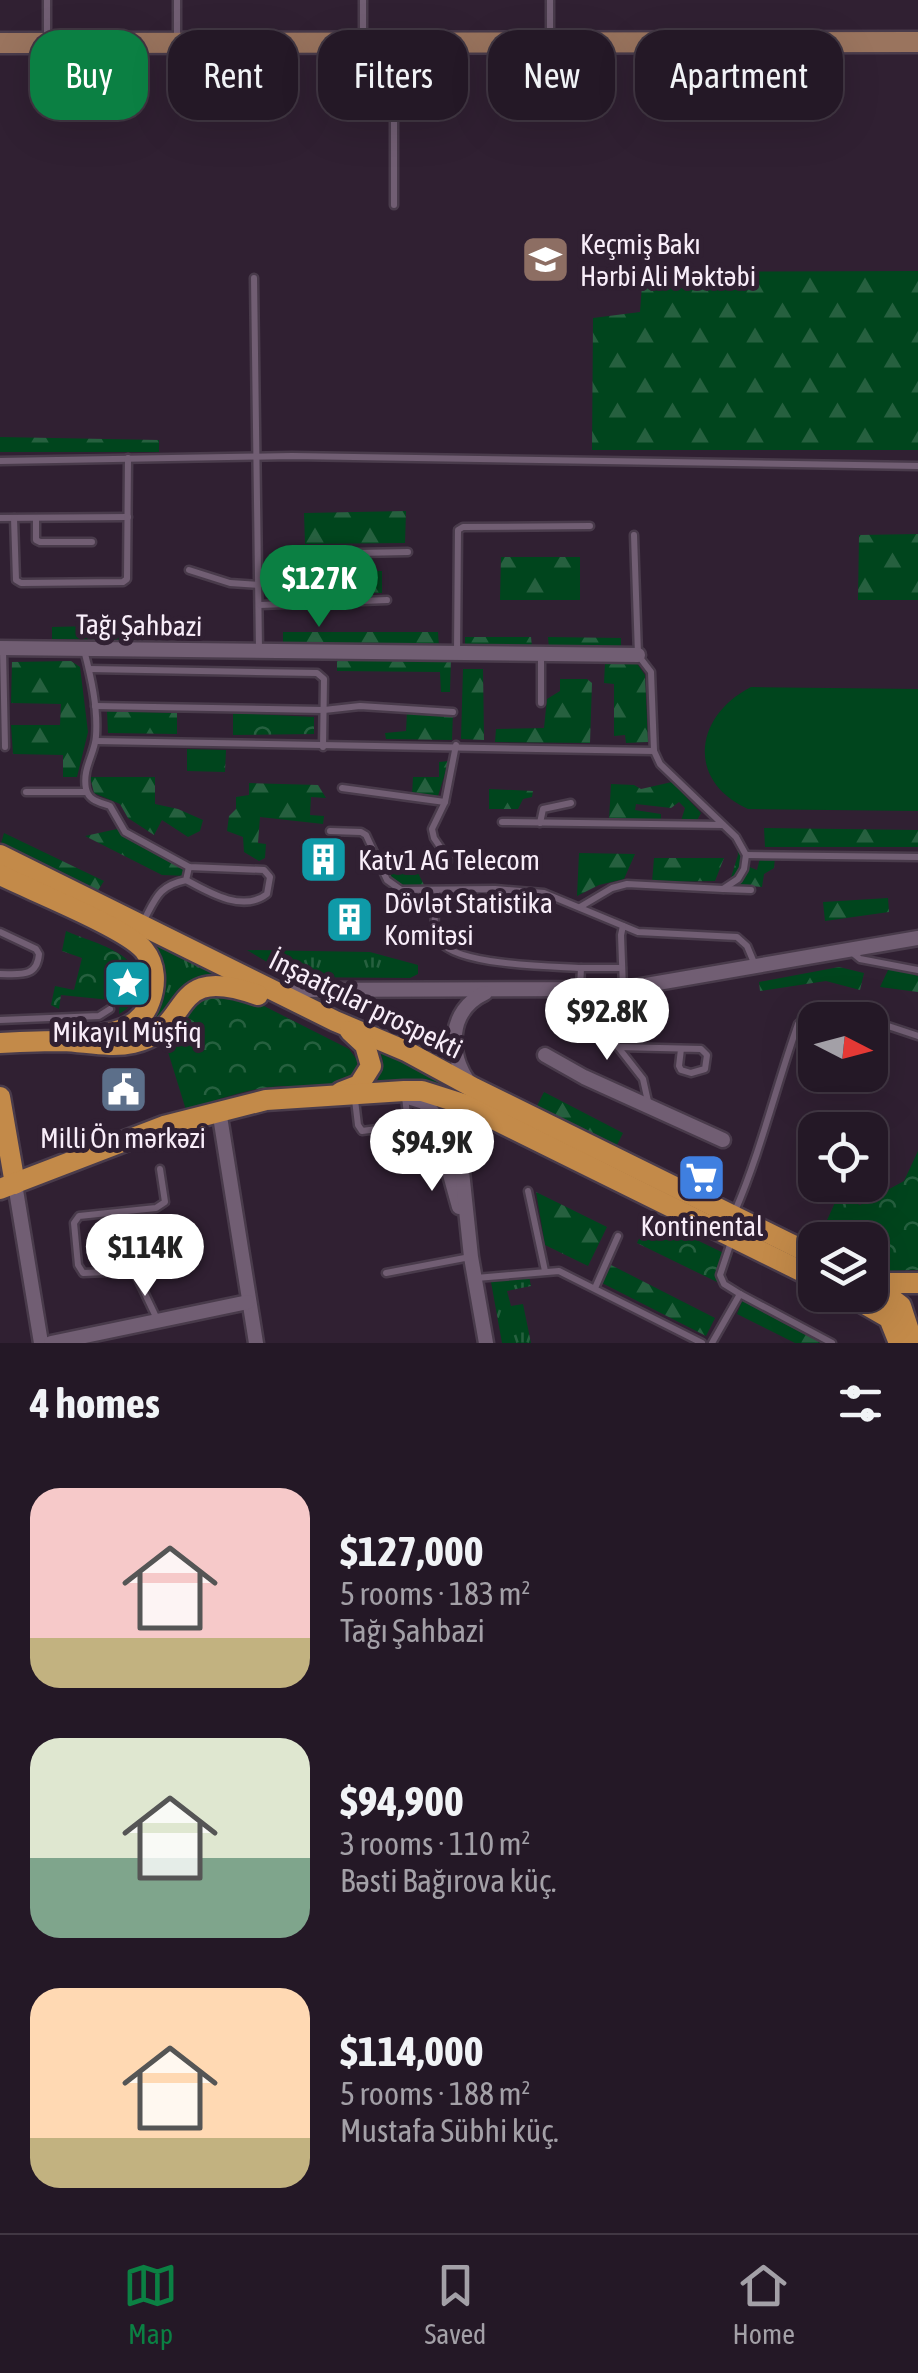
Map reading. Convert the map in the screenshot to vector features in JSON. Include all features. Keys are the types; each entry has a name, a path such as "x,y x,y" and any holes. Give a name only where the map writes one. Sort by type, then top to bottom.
{"main road":[{"path":"0,43 30,42"},
{"path":"615,42 918,42"},
{"name":"İnşaatçılar prospekti","path":"0,855 335,1021 406,1051 732,1227 798,1268"},
{"path":"0,875 131,938 145,951 154,969 148,1008 132,1025 118,1032 63,1041"},
{"path":"0,1043 116,1044 146,1039 170,1021 202,987 226,984 335,1021 366,1045 371,1066 359,1085 328,1096"},
{"name":"İnşaatçılar prospekti","path":"8,1187 164,1126 218,1110 266,1100 422,1092 463,1104 732,1227 798,1250"},
{"path":"0,1098 8,1187"},
{"path":"888,1285 918,1283"},
{"path":"888,1306 910,1321"},
{"path":"883,1312 889,1318 910,1321"}],"street":[{"name":"Tağı Şahbazi","path":"1,648 638,655"},
{"path":"264,986 296,992 623,990 918,938"},
{"path":"474,1088 458,1066 456,1028 463,1008 490,990"},
{"path":"545,1055 584,1077 723,1140"},
{"path":"381,1092 424,1102 433,1113 471,1256"},
{"path":"218,1110 256,1343"},
{"path":"486,1115 465,1125 459,1143 471,1256 486,1343"},
{"path":"8,1187 41,1343"},
{"path":"51,1343 248,1302"}],"lane":[{"path":"46,0 47,30"},
{"path":"176,0 177,30"},
{"path":"363,0 363,30"},
{"path":"550,0 550,30"},
{"path":"394,120 394,205"},
{"path":"254,278 259,651"},
{"path":"0,461 292,456 918,466"},
{"path":"14,518 16,580 116,583 127,579 128,458"},
{"path":"0,518 128,517"},
{"path":"36,518 36,540 40,542 92,542"},
{"path":"458,655 458,530 590,526"},
{"path":"634,535 638,655 650,672 654,751 660,764 736,837 746,855 738,879 722,889"},
{"path":"300,602 302,556 306,554 408,552"},
{"path":"189,570 230,584 259,585"},
{"path":"260,604 387,600"},
{"path":"1,648 5,748"},
{"path":"84,648 95,706 96,740 86,765 86,792 94,801 110,806 117,822 138,841 189,866 264,870 270,877 267,894 257,900 228,900 186,880 162,887 142,925"},
{"path":"540,655 541,703"},
{"path":"89,669 317,673 324,679 323,747"},
{"path":"95,706 324,710 360,706 453,712"},
{"path":"96,740 654,751"},
{"path":"449,860 432,829 445,802 456,745"},
{"path":"342,788 445,802"},
{"path":"26,792 86,792"},
{"path":"540,823 542,809 572,803"},
{"path":"502,822 724,825"},
{"path":"330,831 361,832 366,836 392,887 401,890 544,893 649,934 737,937 748,946 755,966"},
{"path":"746,855 918,857"},
{"path":"186,880 189,866"},
{"path":"580,907 612,888 627,884 752,890"},
{"path":"436,890 439,942 464,956 581,968 622,968"},
{"path":"623,926 623,990"},
{"path":"0,932 40,954 32,972 0,974"},
{"path":"848,949 860,958 918,970"},
{"path":"580,990 581,968"},
{"path":"599,990 618,1046 643,1079 649,1106"},
{"path":"0,1020 99,1016 110,1009"},
{"path":"798,1024 720,1275 724,1284 740,1294 832,1343"},
{"path":"888,1026 918,1036"},
{"path":"618,1046 682,1049 705,1052 705,1069 692,1073 681,1070 682,1049"},
{"path":"354,1094 362,1131 408,1125"},
{"path":"405,1096 408,1125 418,1135 423,1165"},
{"path":"156,1319 136,1274 83,1274 78,1265 74,1223 79,1216 156,1208 165,1202 160,1169"},
{"path":"528,1191 545,1271"},
{"path":"595,1288 618,1236"},
{"path":"386,1273 471,1256"},
{"path":"475,1278 545,1271 568,1274 697,1342"},
{"path":"712,1343 740,1294"}],"green space":[{"path":"918,271 918,450 592,450 593,318 640,312 643,272"},
{"path":"0,437 159,440 159,452 0,452"},
{"path":"406,511 405,543 305,544 304,513"},
{"path":"918,534 918,600 858,600 859,535"},
{"path":"501,557 580,557 580,600 500,600"},
{"path":"382,571 382,593 315,593 316,572"},
{"path":"135,625 135,640 52,639 52,627"},
{"path":"283,632 438,632 439,647 283,645"},
{"path":"465,637 531,637 532,647 465,647"},
{"path":"548,637 621,638 621,648 549,648"},
{"path":"337,658 451,659 450,692 441,692 440,672 337,671"},
{"path":"71,661 80,667 88,732 77,777 63,777 63,755 13,754 11,725 60,725 61,704 11,703 12,662"},
{"path":"636,662 645,675 648,742 626,743 625,735 614,736 614,684 604,683 605,663"},
{"path":"463,669 483,669 484,740 461,739"},
{"path":"560,679 587,679 592,683 590,743 495,742 496,729 544,728 547,699 560,691"},
{"path":"751,687 918,689 918,811 748,809 728,797 714,782 705,748 718,714"},
{"path":"107,711 177,713 177,734 108,733"},
{"path":"407,712 453,712 452,740 386,739 385,733 406,731"},
{"path":"233,713 314,717 314,734 233,735"},
{"path":"187,749 226,750 225,772 187,771"},
{"path":"449,761 437,799 412,795 413,777 439,777 439,762"},
{"path":"90,777 155,777 155,804 203,820 200,831 188,837 162,820 154,835 128,818 120,804 94,793"},
{"path":"672,782 701,813 696,822 681,821 685,808 679,802 671,808 636,804 635,810 661,814 661,820 609,820 611,784 641,789"},
{"path":"249,783 318,785 326,798 311,797 310,815 324,816 323,824 260,817 258,843 266,844 265,858 259,861 244,852 243,837 227,831 229,816 236,809 236,797 249,795"},
{"path":"489,789 533,791 532,797 523,799 518,809 489,809"},
{"path":"764,828 918,830 918,847 765,847"},
{"path":"117,829 163,855 189,864 188,876 162,875 85,836"},
{"path":"4,833 104,881 95,895 0,847"},
{"path":"737,842 748,850 747,866 757,870 761,854 775,857 774,868 764,874 762,887 729,884 738,855"},
{"path":"579,853 635,854 624,879 577,896"},
{"path":"402,858 406,866 413,863 424,885 405,885 393,878 387,867"},
{"path":"654,858 724,858 715,881 652,882"},
{"path":"888,898 889,912 825,921 823,902"},
{"path":"66,931 115,951 134,967 138,990 119,1014 120,1001 61,995 59,1009 51,1005 55,986 74,990 82,958 62,951"},
{"path":"147,938 227,976 199,984 160,1019 136,1032 163,967"},
{"path":"247,950 370,952 418,965 418,974 410,978 292,977"},
{"path":"890,966 918,976 918,992 880,987"},
{"path":"839,967 864,973 860,990 826,981 760,991 759,982"},
{"path":"213,993 260,1004 349,1049 357,1060 357,1073 337,1083 275,1086 186,1110 164,1039 196,1001"},
{"path":"379,1049 449,1084 377,1082 383,1061"},
{"path":"544,1092 623,1133 614,1151 535,1110"},
{"path":"918,1151 918,1270 888,1271 888,1222 826,1222 835,1202 888,1202 888,1190 904,1181"},
{"path":"536,1192 607,1227 588,1266 545,1245"},
{"path":"649,1217 732,1257 719,1283 637,1243"},
{"path":"611,1265 715,1318 706,1336 602,1283"},
{"path":"529,1276 531,1286 507,1291 511,1306 523,1304 531,1343 502,1343 491,1282"},
{"path":"743,1299 824,1343 795,1343 737,1314"}],"place":[{"name":"Keçmiş Bakı Hərbi Ali Məktəbi","path":"545,260"},
{"name":"Katv1 AG Telecom","path":"323,860"},
{"name":"Dövlət Statistika Komitəsi","path":"349,919"},
{"name":"Mikayıl Müşfiq","path":"127,984"},
{"name":"Milli Ön mərkəzi","path":"123,1090"},
{"name":"Kontinental","path":"702,1178"}]}
